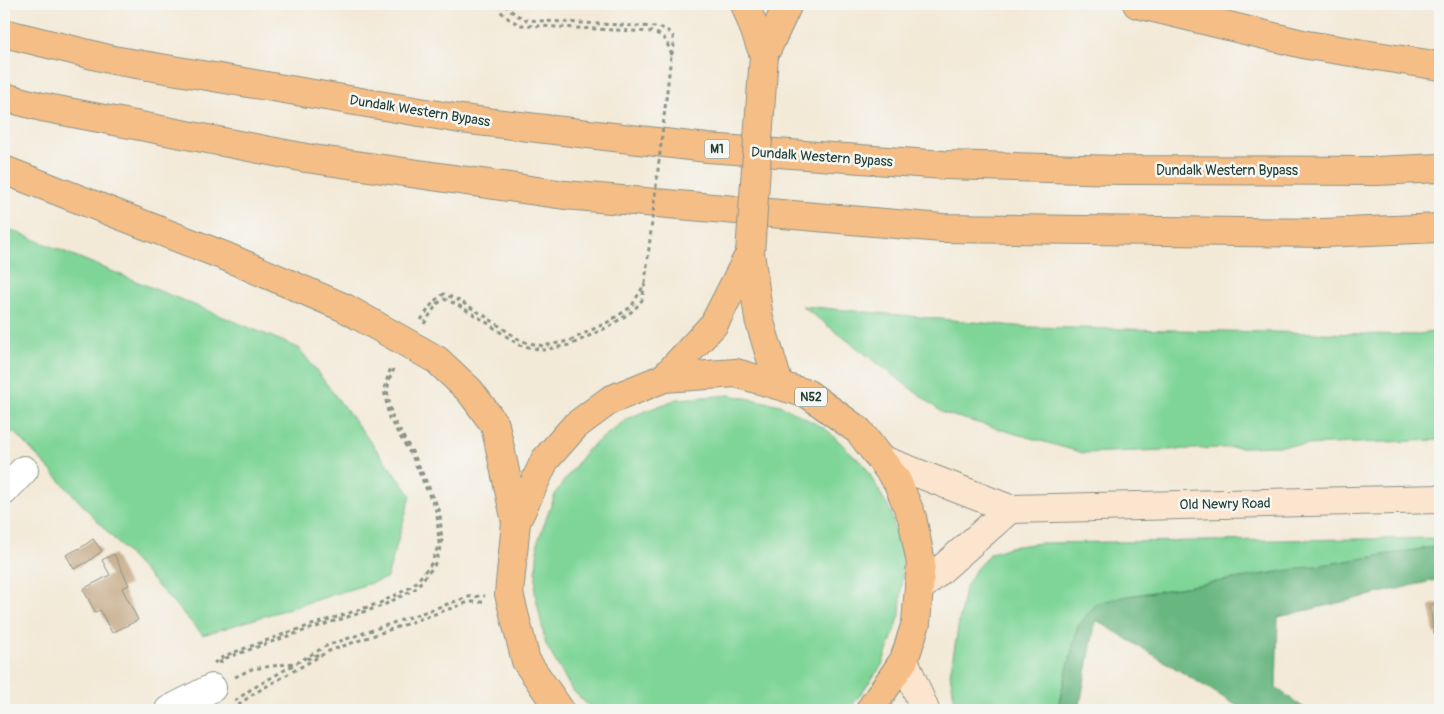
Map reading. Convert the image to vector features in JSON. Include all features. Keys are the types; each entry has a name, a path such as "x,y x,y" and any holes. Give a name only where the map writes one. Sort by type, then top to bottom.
{"main road":[{"name":"N52","path":"745,4 764,55"},
{"name":"N52","path":"779,385 759,319 750,253 764,55 788,4"},
{"path":"1137,4 1307,45 1440,66"},
{"name":"Dundalk Western Bypass","path":"4,33 113,60 461,119 707,148 944,165 1119,170 1377,171 1440,168"},
{"path":"4,97 42,107 306,158 565,195 942,228 1323,233 1440,228"},
{"path":"4,170 226,257 345,308 437,360 470,391 495,425 516,522"},
{"name":"N52","path":"664,378 714,324 750,253"},
{"name":"N52","path":"560,710 526,662 498,598 516,522 545,460 575,426 610,400 664,378 736,372 808,394 860,431 897,481 912,517 921,563 916,623 904,660 870,710"},
{"name":"Old Newry Road","path":"880,459 1010,509 1440,499"},
{"path":"919,589 1010,509"},
{"path":"904,660 925,710"}],"street":[{"path":"4,491 24,470"},
{"path":"169,710 211,695"}],"path":[{"path":"499,4 500,10 509,19 520,25 660,34 666,39 671,56"},
{"path":"424,324 437,304 444,299 483,320 519,345 543,350 570,345 610,326 634,310 642,300 671,56 674,48 673,36 666,29 656,27 526,20 515,14 507,4"},
{"path":"420,322 434,300 444,294 458,300 521,340 543,346 569,341 608,322 631,306 645,283"},
{"path":"211,695 203,678 213,664 224,656 287,633 380,603 413,586 432,564 439,544 437,513 413,458 389,418 384,389 392,368"},
{"path":"211,695 250,690 326,646 468,596 498,598"},
{"path":"211,695 252,669 298,662 469,602 498,598"},
{"path":"232,710 253,694 329,651"}],"green space":[{"path":"4,227 299,348 411,495 387,578 203,635 14,431 4,441"},
{"path":"802,306 1027,327 1412,335 1440,331 1440,440 1083,453 943,413"},
{"path":"730,395 781,405 827,430 865,466 891,512 903,563 900,615 882,665 847,710 593,710 572,690 546,645 535,593 538,541 556,492 587,450 628,418 677,399"},
{"path":"1440,538 1440,546 1122,597 1078,626 1057,710 956,710 950,674 965,588 976,569 991,553 1010,547 1040,543"},
{"path":"1440,546 1440,579 1278,617 1276,688 1307,710 1244,710 1096,620 1079,710 1057,710 1078,626 1097,603 1122,597"}],"building":[{"path":"93,539 102,551 74,569 66,555"},
{"path":"114,554 129,585 122,588 138,620 112,633 100,610 95,612 83,589 110,575 102,560"},
{"path":"1440,603 1440,633 1434,634 1430,605"}]}
